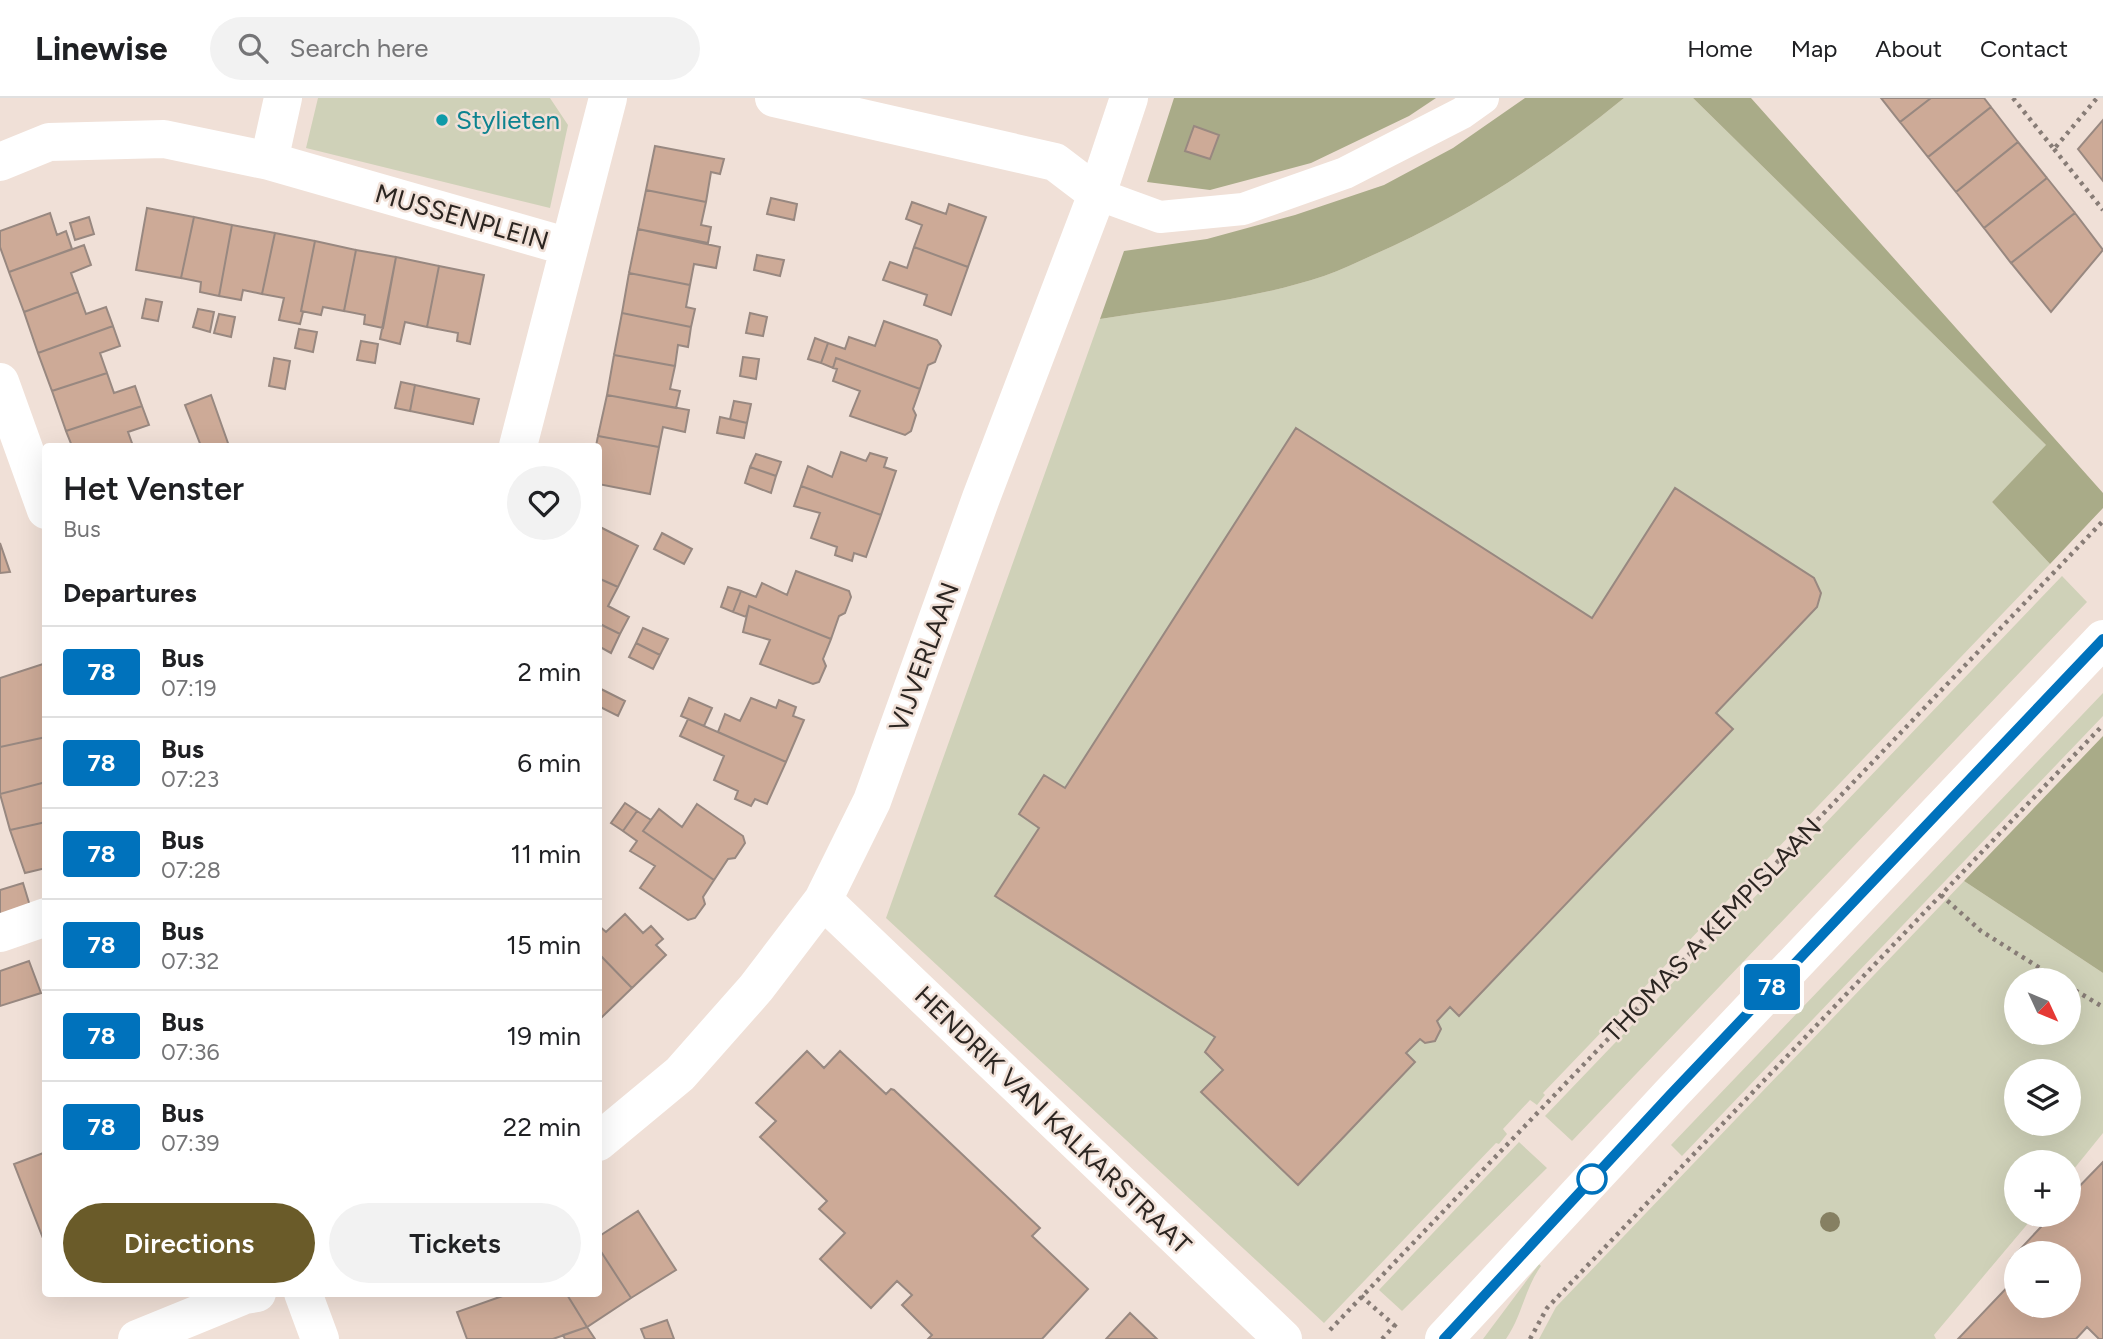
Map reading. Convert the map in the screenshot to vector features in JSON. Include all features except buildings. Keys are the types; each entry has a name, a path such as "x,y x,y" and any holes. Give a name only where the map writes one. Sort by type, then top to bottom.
{"street":[{"path":"269,161 283,98"},
{"name":"MUSSENPLEIN","path":"0,162 49,142 164,139 269,161 569,247 608,98"},
{"path":"774,98 1055,162 1097,194"},
{"name":"VIJVERLAAN","path":"602,1139 680,1074 756,988 822,900 872,801 981,498 1097,194 1129,98"},
{"path":"519,443 569,247"},
{"path":"0,382 42,499"},
{"path":"1444,1339 1671,1094 2103,639"},
{"name":"HENDRIK VAN KALKARSTRAAT","path":"822,900 1283,1339"},
{"path":"0,933 42,918"},
{"path":"137,1339 240,1297"},
{"path":"304,1297 320,1339"}],"lane":[{"path":"1097,194 1160,217 1243,209 1345,173 1462,113 1483,98"}],"path":[{"path":"2013,98 2103,210"},
{"path":"2054,149 2097,98"},
{"name":"THOMAS A KEMPISLAAN","path":"1321,1339 2103,521"},
{"path":"1530,1339 1547,1308 2103,725"},
{"path":"1941,895 1981,931 2040,968"},
{"path":"2081,994 2103,1007"},
{"path":"1361,1296 1401,1332"}],"green space":[{"path":"318,98 550,98 568,125 550,208 306,148"},
{"path":"1174,98 1436,98 1409,116 1311,163 1210,190 1147,182"},
{"path":"1525,98 1624,98 1504,185 1407,239 1337,271 1241,297 1100,319 1124,251 1207,239 1295,215 1384,185 1453,148"},
{"path":"1624,98 1693,98 2047,446 1992,502 2050,564 1543,1093 1545,1095 1537,1105 1530,1100 1503,1129 1507,1134 1499,1144 1496,1143 1324,1323 886,918 1100,319 1241,297 1337,271 1407,239 1504,185"},
{"path":"1693,98 1751,98 2103,493 2103,508 2050,564 1992,502 2046,445"},
{"path":"2062,576 2087,602 1572,1141 1545,1116"},
{"path":"2103,693 2103,716 1682,1156 1671,1145"},
{"path":"2103,736 2103,973 1964,881"},
{"path":"1964,881 2103,973 2103,1133 2081,1160 2081,1150 2004,1150 2004,1227 2025,1227 2013,1241 2004,1241 2004,1252 1934,1335 1936,1339 1539,1339 1556,1307"},
{"path":"1519,1142 1547,1168 1402,1311 1379,1290"},
{"path":"1539,1264 1541,1266 1506,1339 1483,1339"}],"bus line":[{"name":"78","path":"1444,1339 1671,1094 2103,639"}],"place":[{"name":"Stylieten","path":"442,120"}]}
